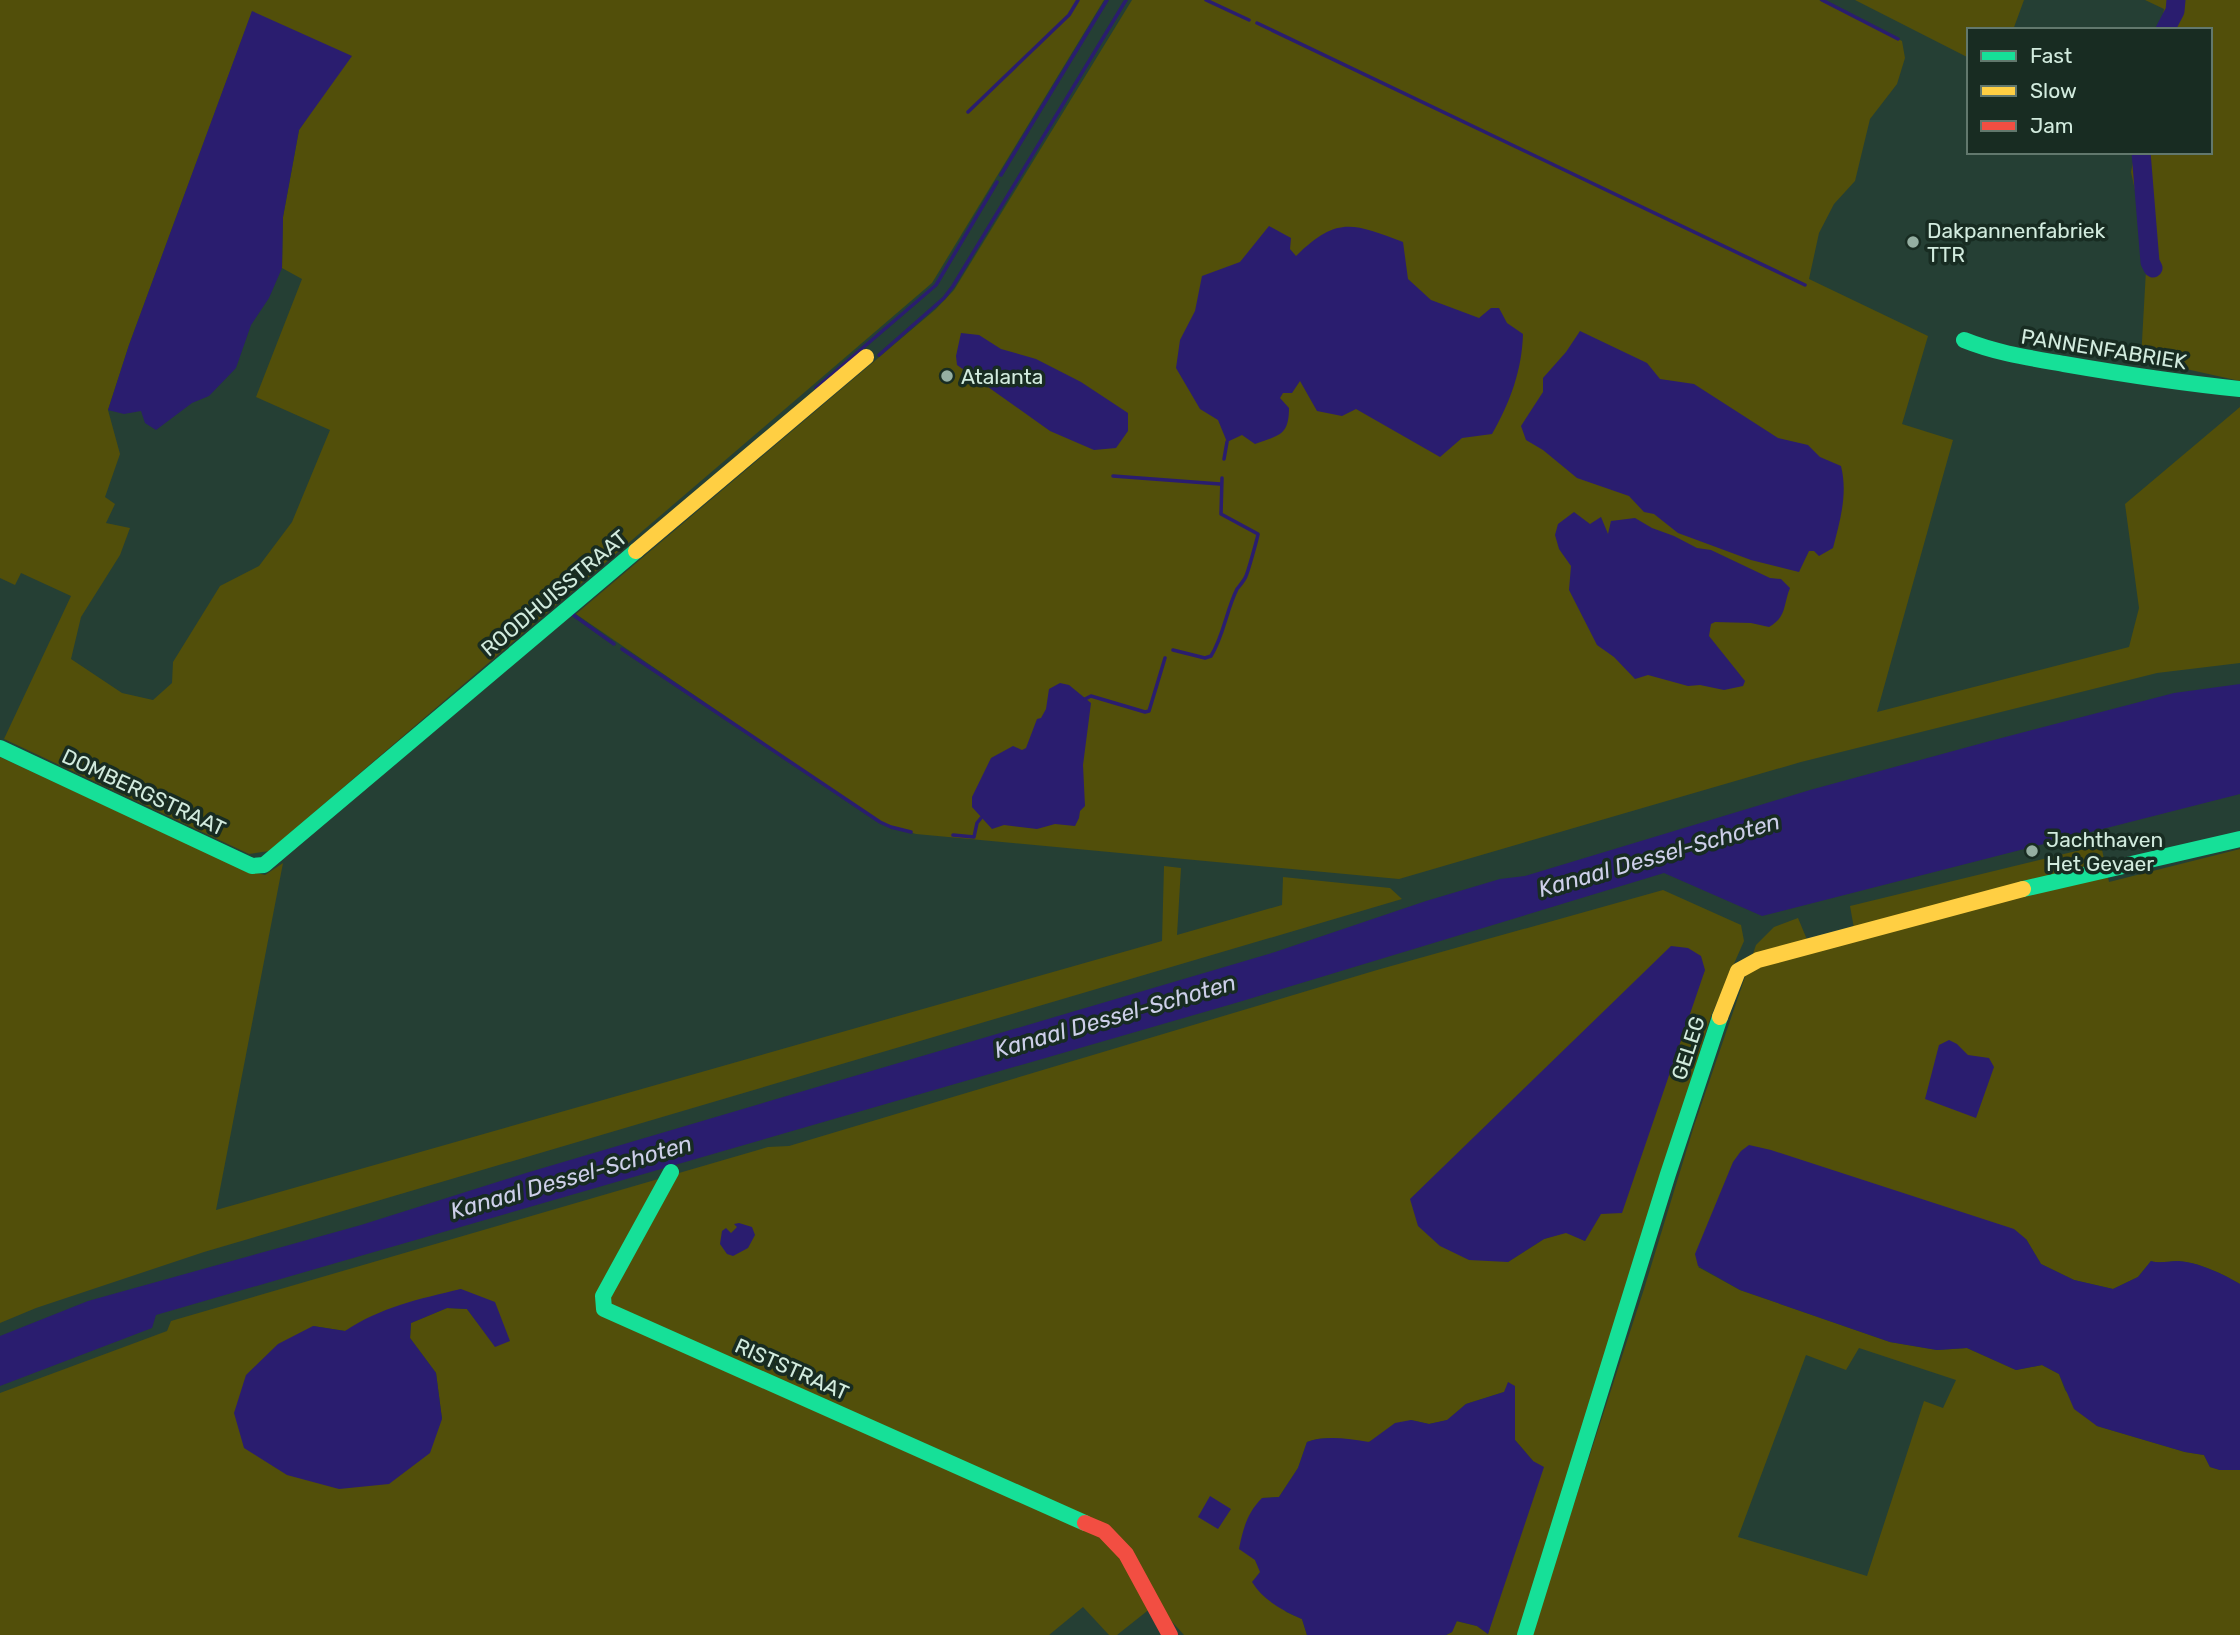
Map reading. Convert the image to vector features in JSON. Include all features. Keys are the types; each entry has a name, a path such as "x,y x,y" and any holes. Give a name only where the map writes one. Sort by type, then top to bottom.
{"street":[{"name":"PANNENFABRIEK","path":"1964,340 1991,352 2164,381 2240,389"},
{"name":"ROODHUISSTRAAT","path":"271,862 866,357"},
{"name":"DOMBERGSTRAAT","path":"0,748 252,866 264,866 271,862"},
{"name":"GELEG","path":"1525,1635 1668,1174 1725,1002 1738,971 1758,960 2026,888 2240,839"},
{"name":"RISTSTRAAT","path":"671,1172 603,1296 604,1309 1104,1531 1125,1554 1170,1635"}],"shaded area":[{"path":"0,0 1104,0 932,283 269,851 249,854 4,739 71,596 21,573 15,585 0,578","holes":["252,12 315,106 299,130 283,217 282,268 302,279 256,397 330,430 292,522 259,566 220,586 173,662 172,683 153,700 122,693 71,659 81,617 120,555 130,528 106,523 115,504 105,497 120,454 108,410 129,345"]},
{"path":"1132,0 1819,0 1902,41 1905,58 1897,84 1870,119 1855,181 1834,204 1819,233 1809,279 1928,336 1902,424 1953,440 1877,712 2129,647 2139,608 2125,504 2240,407 2240,663 2157,673 1801,762 1399,879 916,834 886,825 874,818 576,614 936,309 954,290"},
{"path":"1855,0 2024,0 2014,28 1967,28 1967,57"},
{"path":"2145,0 2240,0 2240,381 2141,359 2146,270 2142,223 2131,172 2135,154 2212,154 2212,28 2160,28 2164,9"},
{"path":"0,757 245,870 265,875 283,863 216,1210 1162,941 1164,866 1181,868 1177,935 1282,905 1283,877 1390,888 1402,899 204,1252 36,1308 0,1323"},
{"path":"2101,845 2109,882 2240,849 2240,1284 2194,1264 2151,1261 2138,1277 2113,1289 2074,1280 2041,1264 2026,1239 1698,1267 1740,1290 1890,1342 1937,1350 1967,1348 2016,1370 2042,1365 2059,1374 2065,1390 2097,1426 2204,1455 2210,1467 2240,1470 2240,1635 1531,1635 1694,1126 1756,945 1774,927 1798,918 1808,942 1855,934 1850,906","holes":["1859,1348 1956,1380 1943,1408 1924,1401 1867,1576 1738,1537 1806,1355 1846,1370"]},
{"path":"1663,890 1741,925 1744,941 1711,1016 1520,1635 1446,1635 1452,1632 1456,1621 1477,1626 1488,1634 1533,1461 1515,1440 1504,1392 1466,1404 1448,1420 1429,1424 1411,1420 1372,1441 1323,1438 1307,1442 1298,1468 1279,1497 1262,1498 1255,1560 1286,1612 1302,1619 1307,1635 1184,1635 1156,1604 1117,1635 1109,1635 1083,1607 1049,1635 0,1635 0,1393 167,1331 171,1321 768,1147 789,1146 1377,970","holes":["1705,970 1585,1241 1566,1232 1544,1239 1508,1262","461,1289 480,1326 467,1309 447,1308 411,1323 410,1338 436,1373 442,1419 313,1326 345,1331"]}],"water":[{"path":"252,11 352,56 299,130 283,217 282,268 269,298 251,325 236,368 209,396 192,403 156,430 145,423 141,411 124,414 108,410 129,345"},
{"path":"1269,226 1291,238 1290,249 1296,256 1323,234 1346,227 1371,231 1403,242 1408,279 1431,300 1479,318 1491,308 1499,308 1507,323 1523,334 1514,386 1492,434 1462,438 1440,457 1356,409 1342,416 1317,411 1300,381 1292,393 1283,393 1280,398 1289,408 1287,424 1281,433 1255,444 1242,435 1227,442 1218,420 1200,409 1176,368 1180,340 1195,311 1202,276 1240,262"},
{"path":"1580,331 1647,363 1660,379 1694,384 1778,438 1808,445 1820,457 1841,466 1843,497 1833,548 1819,556 1814,551 1809,551 1799,572 1751,560 1678,533 1654,514 1644,512 1629,496 1577,478 1543,450 1526,440 1521,426 1543,392 1543,378"},
{"path":"961,333 979,335 1001,349 1036,359 1081,382 1128,413 1128,431 1116,448 1094,450 1050,431 957,365 956,356"},
{"path":"1574,512 1590,524 1601,517 1608,534 1611,521 1635,518 1697,548 1711,550 1770,578 1781,579 1790,588 1782,615 1769,627 1751,623 1711,624 1709,636 1745,681 1743,686 1724,690 1700,685 1688,686 1648,675 1635,679 1614,657 1597,645 1569,590 1571,566 1559,549 1555,535 1558,524"},
{"path":"1060,683 1069,685 1091,703 1083,765 1085,806 1080,811 1075,826 1055,824 1037,829 1004,825 992,829 972,807 972,797 991,758 1013,746 1022,750 1026,748 1037,719 1041,718 1046,709 1049,689"},
{"name":"Kanaal Dessel-Schoten","path":"2240,684 2240,794 1762,916 1664,873 1239,1002 156,1315 152,1328 0,1386 0,1336 88,1301 361,1225 526,1173 1275,952 1426,901 1500,879 1525,876 1810,790 2174,693"},
{"path":"1671,946 1688,948 1701,956 1705,970 1622,1213 1601,1214 1585,1241 1566,1233 1544,1239 1508,1262 1469,1260 1440,1246 1418,1226 1410,1199"},
{"path":"1949,1040 1968,1055 1989,1058 1994,1067 1976,1118 1925,1099 1939,1045"},
{"path":"1749,1145 2014,1229 2026,1239 2041,1264 2074,1280 2113,1289 2138,1277 2151,1261 2178,1261 2202,1266 2240,1284 2240,1470 2210,1467 2204,1455 2097,1426 2074,1409 2059,1374 2042,1365 2016,1370 1967,1348 1937,1350 1890,1342 1740,1290 1698,1266 1695,1254 1733,1162"},
{"path":"734,1224 752,1227 755,1235 748,1248 733,1256 727,1254 720,1244 722,1231 726,1228 731,1233 737,1227"},
{"path":"461,1289 495,1302 510,1341 495,1347 467,1309 447,1308 411,1323 410,1338 436,1373 442,1419 430,1453 389,1484 339,1489 287,1475 244,1448 234,1413 246,1375 278,1344 313,1326 345,1331 386,1310"},
{"path":"1508,1382 1515,1386 1515,1440 1533,1461 1544,1467 1488,1634 1477,1626 1457,1621 1452,1632 1446,1635 1307,1635 1302,1619 1262,1595 1252,1582 1260,1572 1255,1560 1239,1549 1244,1528 1249,1515 1262,1498 1279,1497 1298,1468 1307,1442 1330,1438 1369,1442 1395,1423 1411,1420 1429,1424 1447,1420 1466,1404 1504,1392"},
{"path":"1210,1496 1231,1509 1218,1529 1198,1517"}],"waterway":[{"path":"968,112 1069,15 1078,0"},
{"path":"1001,175 1107,0"},
{"path":"879,355 944,298 953,286 1126,0"},
{"path":"1206,0 1249,20"},
{"path":"1822,0 1898,39"},
{"path":"2166,28 2175,11 2176,0"},
{"path":"1257,23 1805,285"},
{"path":"2141,154 2150,262 2153,268"},
{"path":"816,388 936,285 997,182"},
{"path":"1224,459 1227,442"},
{"path":"1113,476 1220,484"},
{"path":"1173,650 1205,658 1211,656 1233,597 1246,576 1253,554 1258,534 1221,514 1222,478"},
{"path":"574,612 572,614 614,644"},
{"path":"622,649 880,822 911,832"},
{"path":"1085,699 1091,696 1149,711 1165,658"},
{"path":"953,835 974,837 981,818"}],"traffic: fast":[{"path":"1964,340 2039,360 2240,389"},
{"path":"0,748 252,866 264,865 636,551"},
{"path":"2023,889 2240,839"},
{"path":"1525,1635 1668,1174 1720,1017"},
{"path":"671,1172 603,1296 604,1309 1085,1523"}],"traffic: slow":[{"path":"636,551 866,357"},
{"path":"1720,1017 1738,971 1758,960 2023,889"}],"traffic: jam":[{"path":"1085,1523 1104,1531 1126,1554 1170,1635"}],"place":[{"name":"Dakpannenfabriek TTR","path":"1913,242"},
{"name":"Atalanta","path":"947,376"},
{"name":"Jachthaven Het Gevaer","path":"2032,851"}]}
